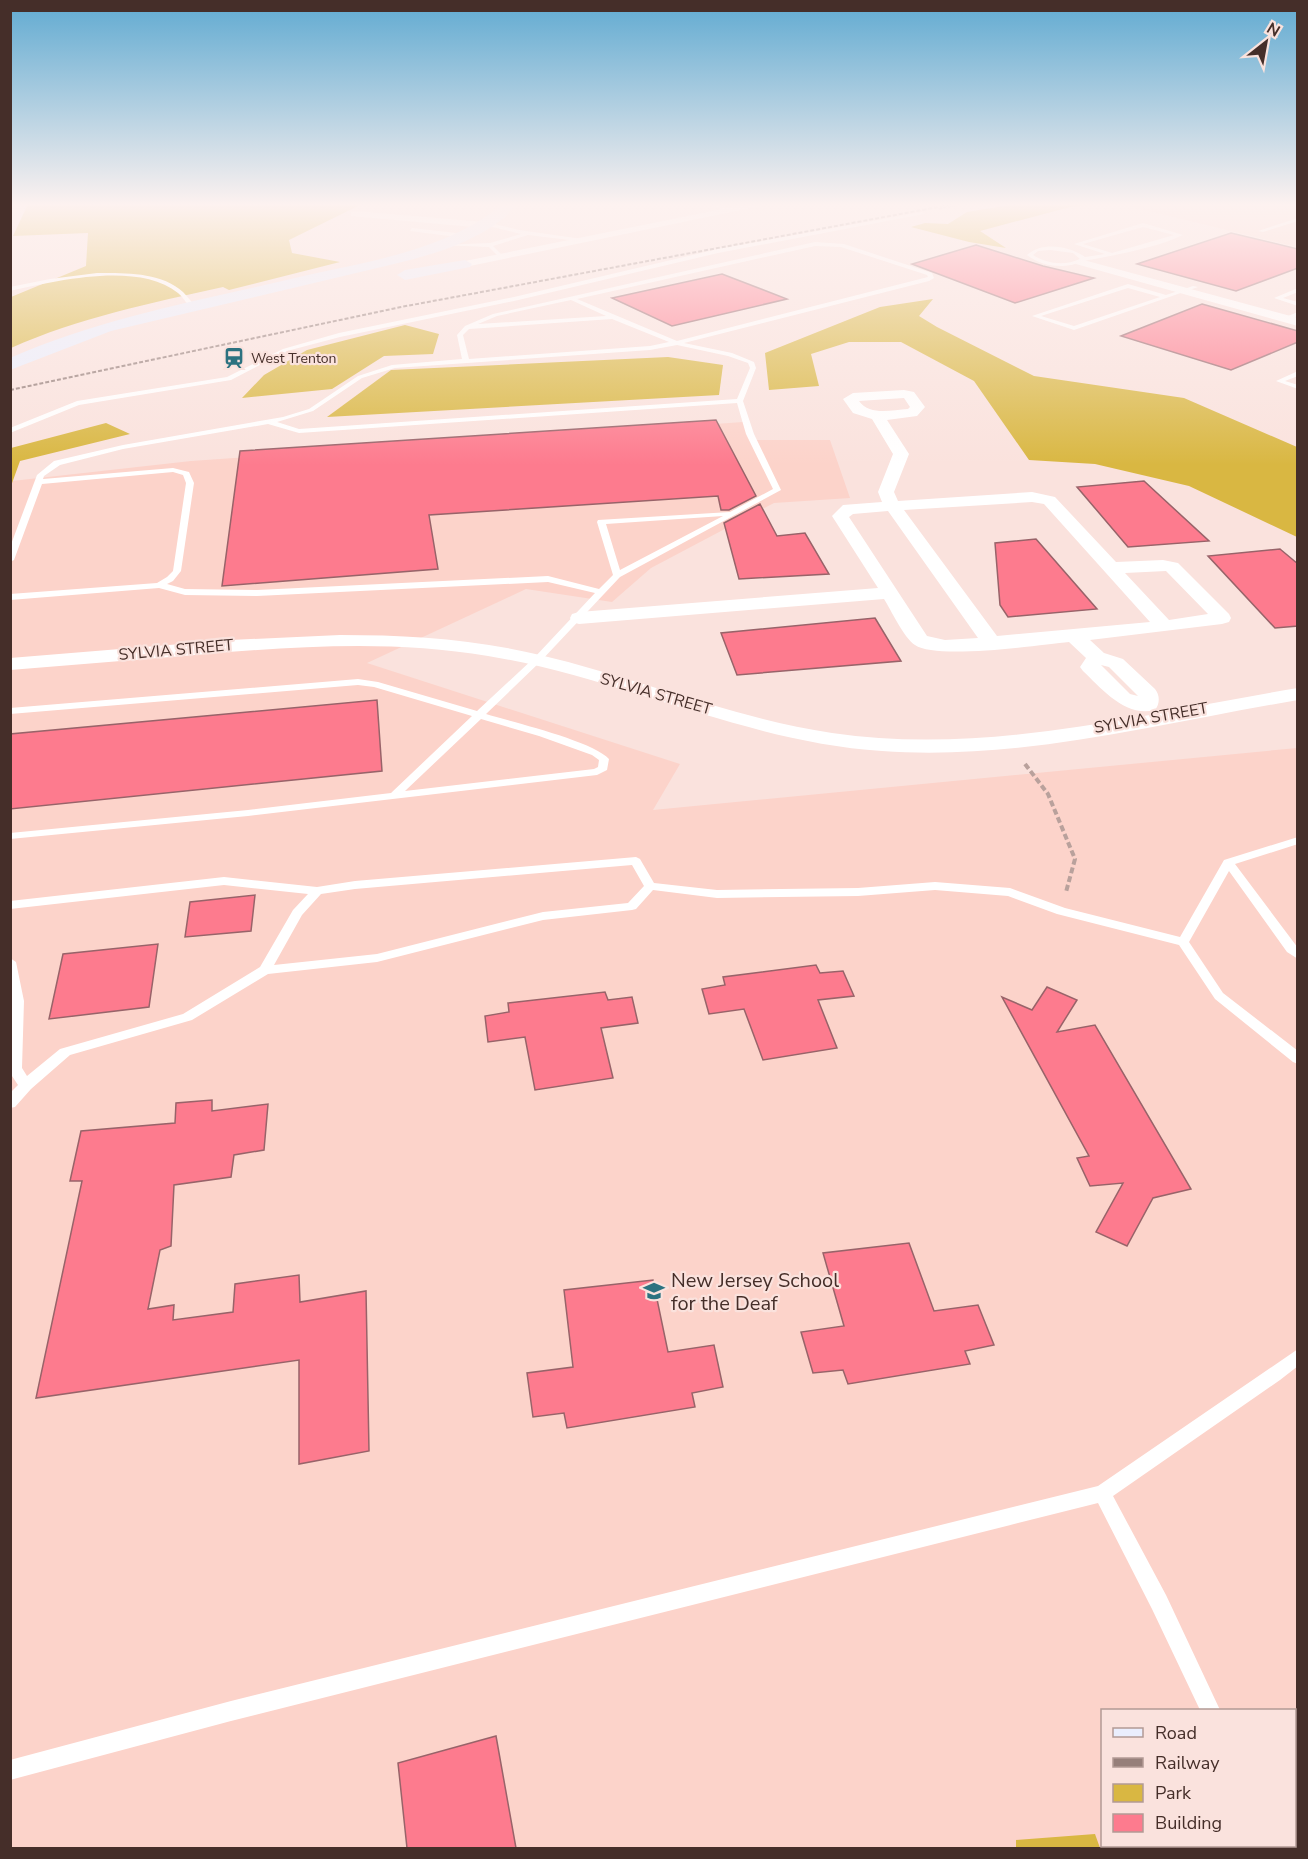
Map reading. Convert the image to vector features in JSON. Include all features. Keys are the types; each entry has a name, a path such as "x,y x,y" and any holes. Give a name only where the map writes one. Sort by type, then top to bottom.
{"main road":[{"path":"10,365 95,331 259,291"}],"street":[{"path":"1196,291 1295,317"},
{"path":"877,416 901,454 886,492 892,506 991,642"},
{"path":"1111,568 1163,565 1172,567 1222,618 1220,620 1074,636 945,646 931,645 920,640 840,516 849,509 1042,498 1049,500 1111,568 1164,626"},
{"path":"579,618 890,593"},
{"path":"1074,636 1097,657 1090,667 1123,698 1154,711"},
{"name":"SYLVIA STREET","path":"10,664 331,639 437,643 537,660 753,722 835,740 933,747 1021,741 1154,711 1298,694"}],"lane":[{"path":"177,291 192,306"},
{"path":"10,431 76,403 229,379 285,350 350,333 549,291"},
{"path":"466,361 460,335 467,327 495,315 604,291"},
{"path":"10,560 38,482 46,471 73,458 269,422 311,410 353,381 378,369 650,348 884,291"},
{"path":"1113,291 1035,316 1074,328 1184,291"},
{"path":"1144,291 1166,297"},
{"path":"1296,291 1277,298 1298,304"},
{"path":"393,796 537,660 617,575 777,490 750,434 740,401 753,368 751,362 730,354 676,343 571,298"},
{"path":"467,327 613,317"},
{"path":"1298,373 1279,381 1298,387"},
{"path":"269,422 299,430 317,430 740,401"},
{"path":"38,482 173,470 186,474 190,483 177,571 170,579 159,585"},
{"path":"617,575 601,522 734,512"},
{"path":"10,597 159,585 185,592 257,592 548,579 600,592"},
{"path":"10,711 358,682 375,684 479,715 596,753 604,759 603,768 597,772 10,836"},
{"path":"1183,942 1228,862 1298,840"},
{"path":"10,905 224,881 317,891 355,885 636,861 650,886"},
{"path":"1228,862 1290,949 1298,955"},
{"path":"650,886 717,894 858,892 935,885 1010,892 1061,910 1183,942 1219,996 1298,1059"},
{"path":"10,1103 26,1085 65,1052 128,1036 187,1017 265,970 377,958 543,916 632,906 650,886"},
{"path":"265,970 297,913 317,891"},
{"path":"10,962 18,1001 15,1069 26,1085"},
{"path":"10,1770 231,1711 1102,1493 1152,1456 1271,1378 1298,1356"},
{"path":"1102,1493 1159,1602 1210,1709"}],"path":[{"path":"1021,741 1021,759 1048,794 1075,859 1061,910"}],"shaded area":[{"name":"New Jersey School for the Deaf","path":"743,422 754,440 830,440 850,498 774,503 651,568 612,602 526,589 367,663 680,764 653,810 1297,748 1297,1848 11,1848 10,486 12,481 191,461"}],"green space":[{"path":"26,291 206,291 115,312 36,337 11,348 11,297"},
{"path":"933,299 919,316 1034,376 1184,398 1297,447 1297,537 1189,486 1095,464 1029,460 974,381 901,342 849,342 811,354 819,386 769,390 765,353 880,307"},
{"path":"405,325 439,334 433,354 384,356 332,389 242,398 264,375 307,350"},
{"path":"668,357 723,365 719,395 327,417 391,370"},
{"path":"106,423 130,434 20,461 11,486 11,448"},
{"path":"1095,1834 1100,1848 1016,1848 1016,1840"}],"building":[{"path":"645,291 766,291 787,299 672,326 612,298"},
{"path":"983,291 1054,291 1015,303"},
{"path":"1202,304 1298,331 1298,342 1231,370 1121,336"},
{"path":"716,420 756,496 729,510 721,510 718,496 429,515 438,569 222,586 240,451"},
{"path":"1144,481 1209,541 1128,547 1077,487"},
{"path":"760,504 777,536 805,533 829,574 739,579 724,523"},
{"path":"1036,539 1097,609 1008,617 1000,605 995,543"},
{"path":"1280,549 1298,564 1298,626 1275,628 1208,556"},
{"path":"875,618 901,661 737,675 721,633"},
{"path":"377,700 382,771 10,809 10,734"},
{"path":"255,895 251,931 185,937 190,902"},
{"path":"158,944 149,1007 49,1019 63,954"},
{"path":"816,965 820,973 843,971 854,996 818,1000 837,1048 763,1060 744,1009 709,1014 702,989 725,985 723,977"},
{"path":"1047,987 1077,1000 1057,1032 1095,1025 1191,1189 1153,1198 1127,1246 1096,1232 1123,1183 1090,1186 1077,1158 1089,1156 1002,997 1032,1010"},
{"path":"605,992 608,1000 632,997 638,1023 601,1028 613,1078 535,1090 525,1037 488,1042 485,1016 509,1012 508,1003"},
{"path":"212,1100 212,1111 268,1104 264,1150 234,1155 231,1177 174,1185 171,1246 160,1250 148,1309 174,1305 173,1320 233,1312 235,1284 299,1275 300,1302 366,1291 369,1451 299,1464 299,1360 36,1398 82,1181 70,1181 81,1131 175,1123 176,1103"},
{"path":"909,1243 934,1311 978,1305 994,1345 965,1351 970,1364 848,1384 843,1370 813,1373 801,1332 844,1326 823,1253"},
{"path":"653,1280 668,1352 714,1345 723,1387 692,1393 695,1407 567,1428 564,1413 533,1417 527,1373 573,1367 564,1290"},
{"path":"496,1736 516,1848 407,1848 398,1763"}],"railway":[{"path":"10,390 401,307 488,291"}],"place":[{"name":"West Trenton","path":"234,358"},
{"name":"New Jersey School for the Deaf","path":"654,1291"}]}
